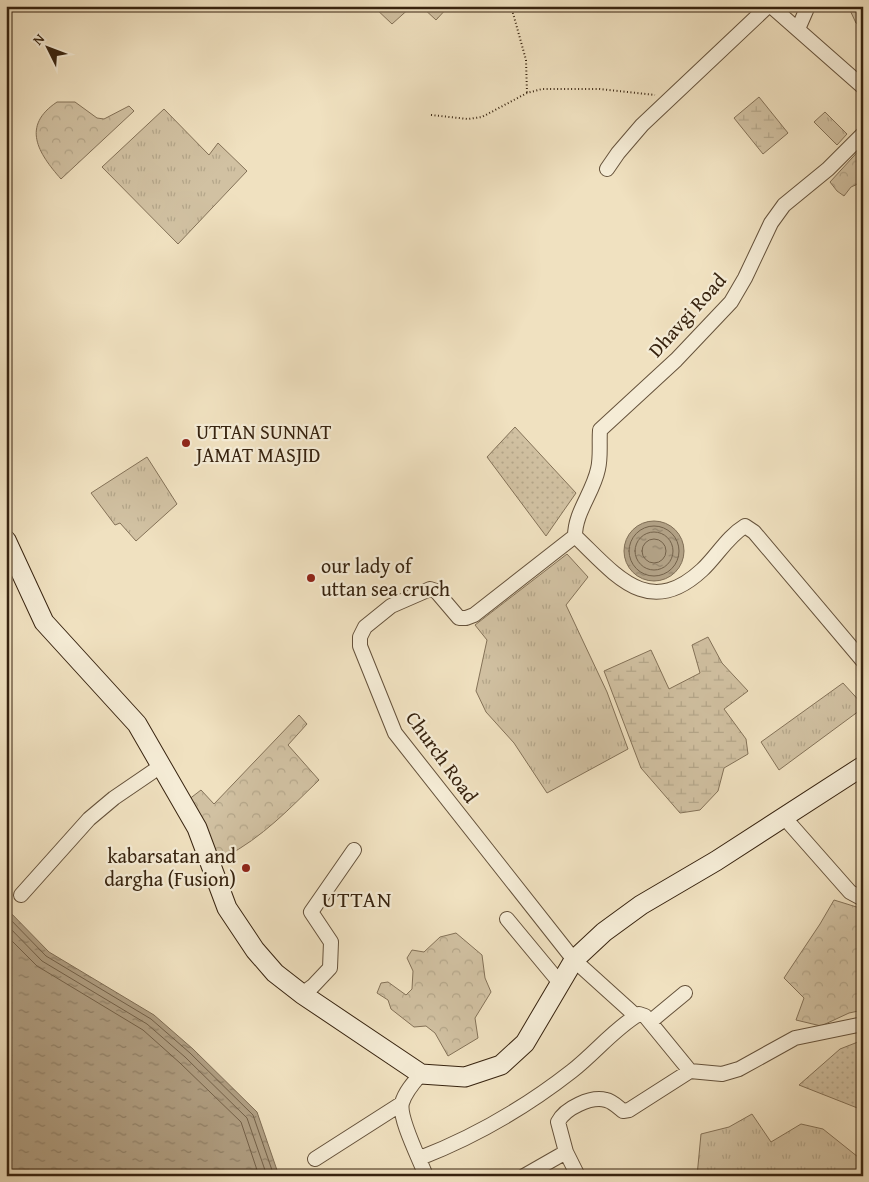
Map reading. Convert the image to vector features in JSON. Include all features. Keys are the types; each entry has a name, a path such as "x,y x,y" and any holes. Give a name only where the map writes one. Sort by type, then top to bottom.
{"street":[{"path":"608,169 618,153 642,125 769,6 863,87"},
{"path":"798,30 808,6"},
{"name":"Dhavgi Road","path":"575,536 575,524 594,484 599,467 600,430 676,360 731,302 745,278 771,223 784,205 828,169 863,134"},
{"path":"575,536 623,582 644,591 667,592 701,571 737,531 745,526 754,532 863,661"},
{"name":"Church Road","path":"574,960 395,733 360,646 360,636 365,627 391,606 430,589 436,591 459,618 474,615 575,536"},
{"path":"6,540 44,622 137,724 197,828 227,908 255,950 275,973 302,994 421,1074 465,1077 501,1065 525,1043 574,960 604,932 641,905 716,861 863,766"},
{"path":"21,895 89,819 137,781 161,766"},
{"path":"783,816 850,892 863,899"},
{"path":"302,994 313,986 330,968 331,942 311,912 354,850"},
{"path":"507,919 560,983"},
{"path":"574,960 636,1016"},
{"path":"650,1022 685,993"},
{"path":"420,1158 456,1144 518,1109 573,1070 636,1016 643,1014 690,1070 712,1074 722,1074 739,1069 795,1038 863,1024"},
{"path":"578,1176 566,1152 558,1122 578,1105 605,1099 623,1111 629,1110 690,1070"},
{"path":"315,1159 401,1104 406,1093 421,1074"},
{"path":"401,1104 403,1117 426,1176"},
{"path":"524,1176 566,1152"}],"path":[{"path":"511,6 526,60 527,93"},
{"path":"431,115 468,119 482,117 527,93 542,89 600,89 672,97"}],"green space":[{"path":"373,6 412,6 392,24"},
{"path":"421,6 449,6 436,20"},
{"path":"848,6 863,6 863,26 856,23"},
{"path":"759,97 788,133 763,154 734,118"},
{"path":"57,102 75,102 97,118 104,119 129,106 134,111 61,179 40,150 36,130 39,120"},
{"path":"164,109 209,155 218,143 247,171 178,244 102,167"},
{"path":"825,112 847,134 837,145 814,122"},
{"path":"863,146 863,187 860,183 851,187 844,196 830,182"},
{"path":"515,427 576,493 546,536 487,457"},
{"path":"147,457 177,504 136,541 120,523 115,525 91,493"},
{"path":"567,554 588,577 566,605 607,692 628,749 547,793 514,743 486,712 476,691 487,640 475,625"},
{"path":"708,637 722,663 748,691 724,709 746,739 748,754 724,768 718,791 700,810 680,813 641,768 604,671 651,650 669,689 700,673 692,645"},
{"path":"843,683 863,705 863,708 779,770 761,742"},
{"path":"299,715 307,724 288,745 319,780 252,841 225,857 213,852 188,800 201,790 214,804"},
{"path":"834,900 863,909 863,1010 849,1013 821,1026 796,1020 804,998 784,978"},
{"path":"456,933 482,955 485,978 491,992 475,1018 478,1038 448,1056 435,1033 426,1026 414,1027 391,1009 388,1000 377,993 381,983 388,982 406,995 412,989 413,971 407,958 412,950 424,952 440,937"},
{"path":"863,1040 863,1108 860,1109 799,1085 840,1049"},
{"path":"752,1114 771,1142 801,1124 823,1129 863,1161 863,1172 858,1176 697,1176 701,1134 729,1127"}],"water":[{"path":"648,521 660,521 671,526 679,534 684,545 682,563 671,576 660,581 648,581 637,576 629,568 624,557 624,545 629,534 637,526"},
{"path":"6,908 49,952 154,1015 193,1049 257,1112 279,1176 6,1176"}],"place":[{"name":"UTTAN SUNNAT JAMAT MASJID","path":"186,443"},
{"name":"our lady of uttan sea cruch","path":"311,578"},
{"name":"kabarsatan and dargha (Fusion)","path":"246,868"}],"district":[{"name":"UTTAN","path":"357,899"}]}
